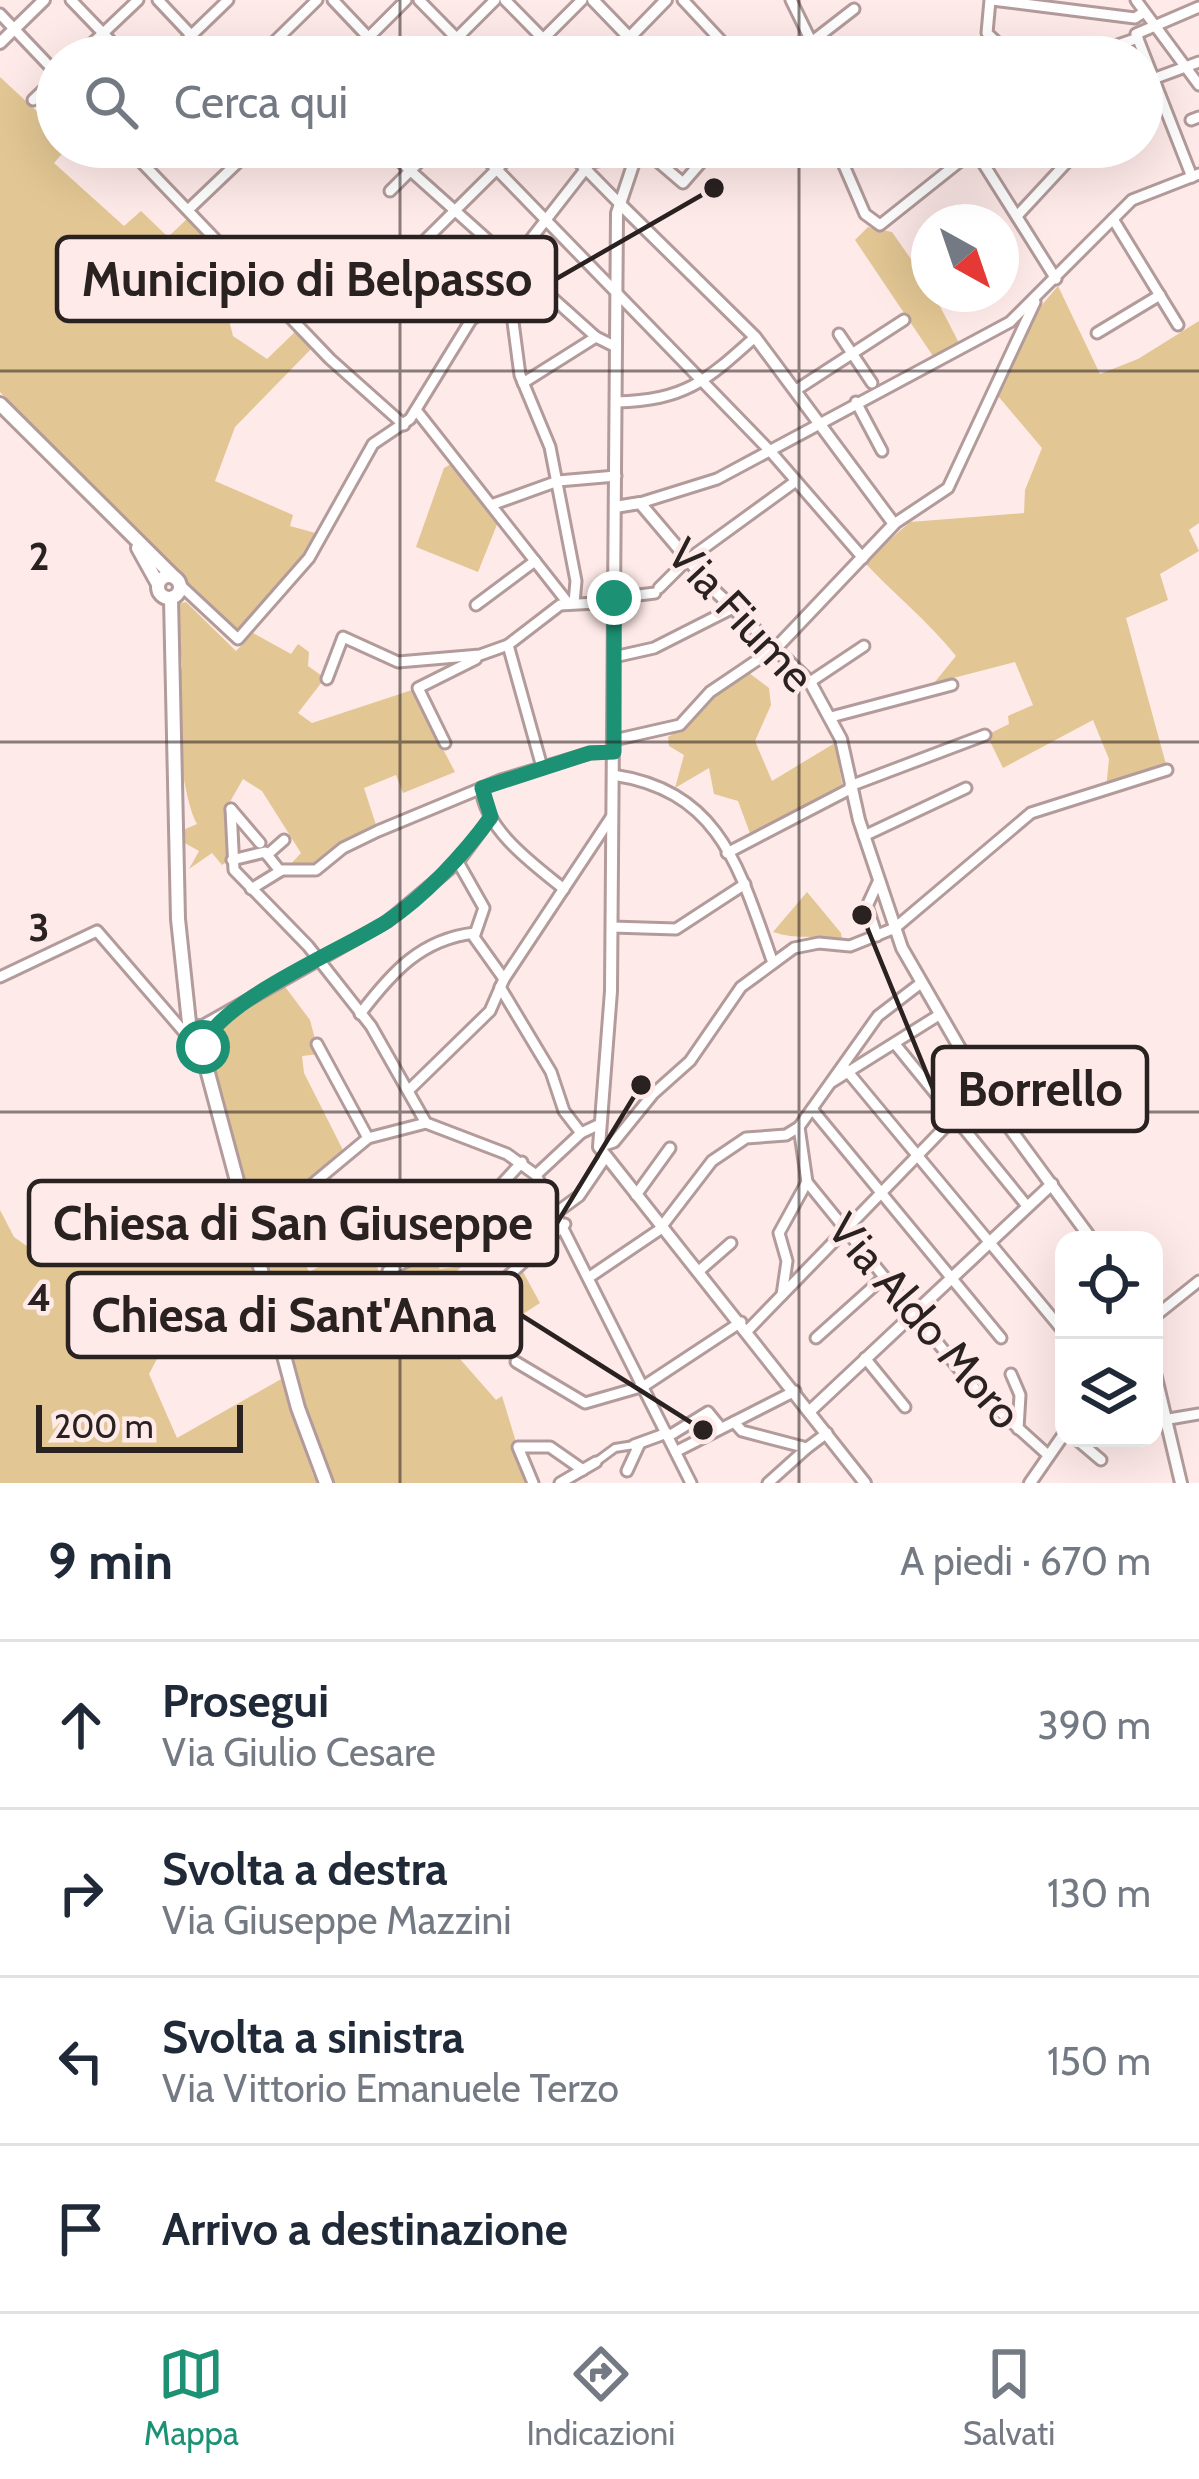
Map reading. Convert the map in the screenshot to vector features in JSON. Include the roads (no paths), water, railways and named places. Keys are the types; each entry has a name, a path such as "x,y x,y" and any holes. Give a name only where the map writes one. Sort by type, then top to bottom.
{"main road":[{"path":"0,404 118,524 170,589 179,943 196,1034 298,1408 326,1483"}],"street":[{"path":"0,43 44,0"},
{"path":"71,0 106,36"},
{"path":"100,36 138,0"},
{"path":"158,0 191,35 228,0"},
{"path":"280,36 317,0"},
{"path":"333,0 367,36"},
{"path":"371,36 406,0"},
{"path":"418,0 454,36"},
{"path":"458,36 495,0"},
{"path":"505,0 540,36"},
{"path":"546,36 582,0"},
{"path":"593,0 629,36"},
{"path":"631,36 666,0"},
{"path":"683,0 716,36"},
{"path":"791,0 809,36"},
{"path":"990,36 991,0 1135,18 1144,12"},
{"path":"1136,0 1161,36"},
{"path":"1137,36 1199,7"},
{"path":"818,36 854,9"},
{"path":"0,14 36,53"},
{"path":"1163,38 1199,85"},
{"path":"1163,75 1199,62"},
{"path":"33,100 36,97"},
{"path":"615,507 717,479 1010,322 1132,200 1196,175 1163,110"},
{"path":"148,168 331,358 404,424"},
{"path":"188,210 232,168"},
{"path":"407,168 508,262 596,337 616,347"},
{"path":"390,191 413,168"},
{"path":"571,603 576,581 558,482 550,447 523,383 508,262 584,168"},
{"path":"586,168 754,337 894,524"},
{"path":"635,168 620,204 612,927 602,1153 865,1483"},
{"path":"662,168 682,183 694,168"},
{"path":"845,168 865,214 880,225 950,168"},
{"path":"987,168 1010,204"},
{"path":"1019,214 1062,168"},
{"path":"377,288 496,169 772,452 862,558"},
{"path":"1019,219 1057,280"},
{"path":"1113,219 1178,325"},
{"path":"1040,249 1054,262 1071,265"},
{"path":"388,250 437,309 471,277 494,302"},
{"path":"170,589 200,606 238,639 309,558 373,445 416,410 471,320 510,292"},
{"path":"1096,333 1160,295"},
{"path":"251,889 280,871 316,870 343,848 482,788 680,725 710,692 778,646 894,524 948,488 1035,302"},
{"path":"796,391 904,320"},
{"path":"839,334 872,383"},
{"path":"523,383 596,337"},
{"path":"616,402 653,400 704,382 754,337"},
{"path":"856,402 882,451"},
{"path":"416,410 571,603"},
{"path":"491,505 558,482 616,476"},
{"path":"445,742 418,688 508,645 571,603 657,590 686,561 796,481"},
{"name":"Via Fiume","path":"640,503 686,561 811,682 832,717 864,836 895,928 921,982 982,1089 1086,1231"},
{"path":"476,605 535,561"},
{"path":"614,657 654,647 734,608"},
{"path":"327,679 343,638 398,662 480,655"},
{"path":"508,645 542,767"},
{"path":"811,682 864,646"},
{"path":"832,717 952,685"},
{"path":"727,853 850,787 985,735"},
{"path":"557,1212 579,1196 602,1153 690,1061 741,987 773,963 801,946 850,946 895,928 1031,813 1167,770"},
{"path":"613,775 679,792 700,812 746,884 773,963"},
{"path":"482,788 491,817 523,856 564,889"},
{"path":"864,836 965,788"},
{"path":"260,843 231,809 232,860 251,889 316,958 360,1014 410,1089 425,1123"},
{"path":"410,1089 490,1011 502,983 613,815"},
{"path":"0,977 97,931 172,1022 196,1034 316,958 388,921 458,862 491,817"},
{"path":"250,830 262,820"},
{"path":"232,860 267,855 284,840"},
{"path":"267,855 280,871"},
{"path":"458,862 484,908 476,933 551,1072 562,1106 581,1133"},
{"path":"877,936 867,906 879,880"},
{"path":"612,927 676,929 746,884"},
{"path":"360,1014 387,979 425,946 476,933"},
{"path":"847,1070 878,1016 921,982"},
{"path":"590,1276 631,1253 706,1166 726,1151 746,1138 786,1135 799,1127 830,1084 847,1070 939,1016"},
{"path":"317,1044 368,1138"},
{"path":"895,1044 1027,1206"},
{"path":"847,1070 1055,1318"},
{"path":"515,1362 580,1403 644,1386 744,1326 782,1295 982,1089"},
{"path":"812,1109 1001,1338"},
{"path":"297,1251 284,1223 285,1207 368,1138 425,1123 522,1162 536,1175 565,1225 677,1451 686,1481"},
{"path":"536,1175 581,1133 600,1124"},
{"path":"782,1295 787,1261 779,1233 807,1183 799,1127"},
{"path":"636,1195 670,1148"},
{"path":"388,1271 454,1236 522,1162"},
{"name":"Via Aldo Moro","path":"807,1183 976,1390 1048,1455"},
{"path":"809,1409 1052,1184"},
{"path":"373,1329 426,1286 446,1286 471,1299 489,1295 565,1225"},
{"path":"699,1271 731,1243"},
{"path":"816,1339 884,1277"},
{"path":"1163,1310 1199,1281"},
{"path":"865,1358 905,1407"},
{"path":"1011,1374 1020,1395 1018,1429"},
{"path":"677,1451 795,1391"},
{"path":"1163,1401 1181,1483"},
{"path":"560,1483 615,1448 668,1434 708,1412 721,1428"},
{"path":"1168,1419 1199,1414"},
{"path":"734,1422 742,1430 807,1448"},
{"path":"768,1483 827,1432"},
{"path":"627,1471 637,1445"},
{"path":"1030,1483 1055,1446"},
{"path":"532,1483 518,1447 550,1447 583,1470"},
{"path":"1086,1447 1101,1460"}],"place":[{"name":"Municipio di Belpasso","path":"714,188"},
{"name":"Borrello","path":"862,915"},
{"name":"Chiesa di San Giuseppe","path":"641,1085"},
{"name":"Chiesa di Sant'Anna","path":"703,1430"}]}
